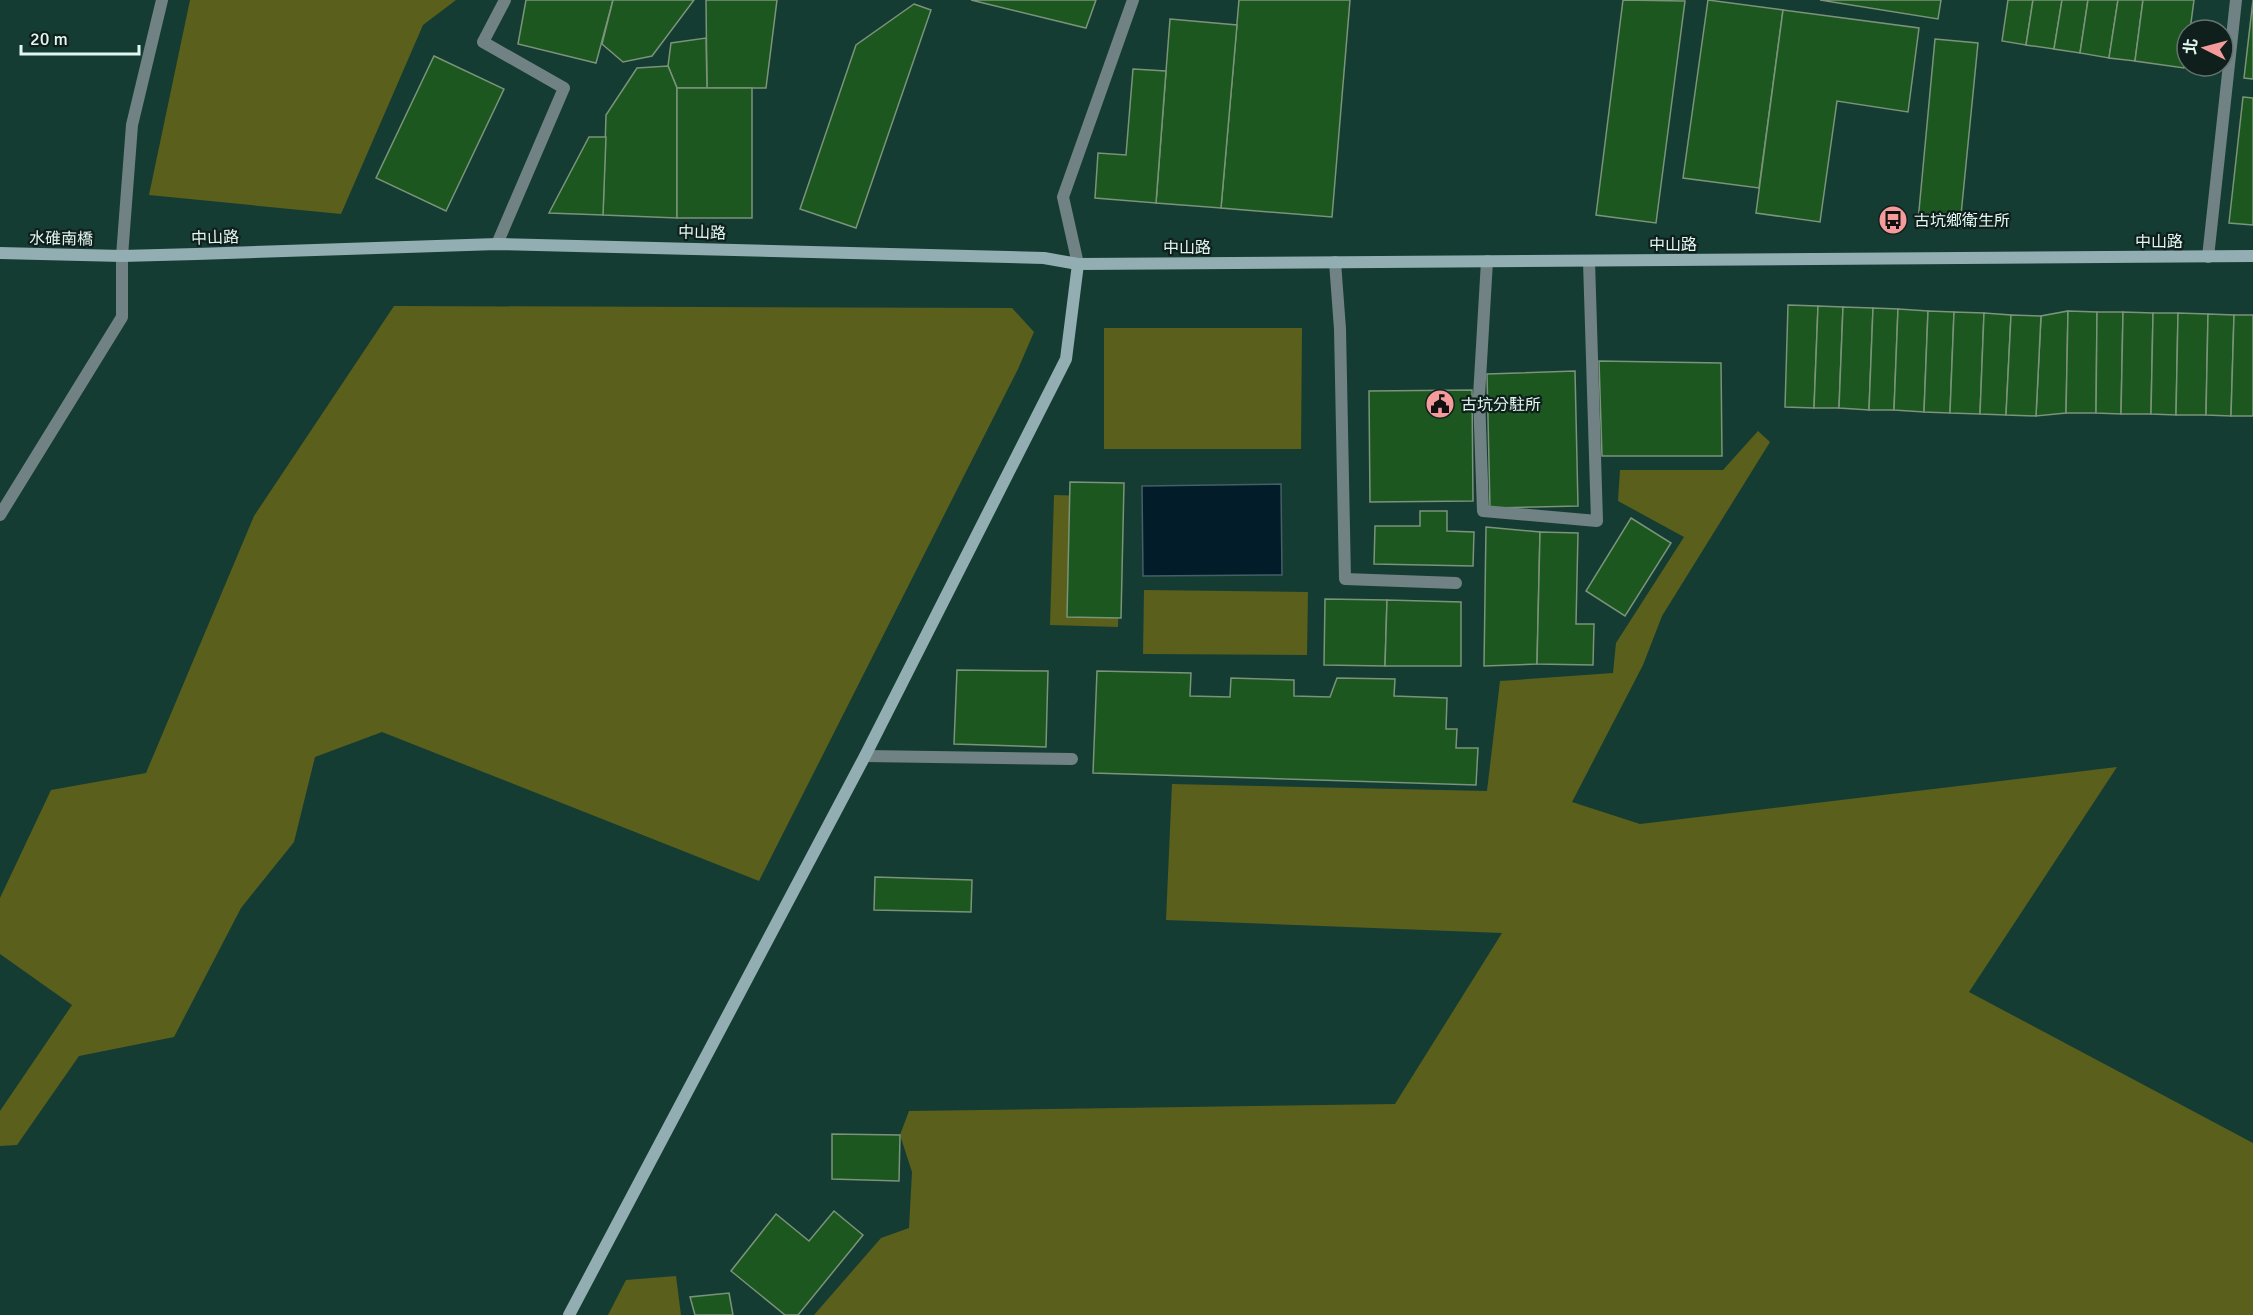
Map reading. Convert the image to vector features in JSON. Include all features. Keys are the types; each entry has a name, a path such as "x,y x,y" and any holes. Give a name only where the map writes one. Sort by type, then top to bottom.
{"main road":[{"name":"中山路","path":"122,256 497,244 1044,258 1078,264 2253,256"},
{"name":"水碓南橋","path":"0,253 122,256"},
{"path":"569,1315 865,756 1066,359 1078,264"}],"street":[{"path":"0,515 122,317 122,256 132,125 162,0"},
{"path":"497,244 564,88 483,42 506,0"},
{"path":"1078,264 1063,197 1133,0"},
{"path":"2208,257 2236,0"},
{"path":"1487,261 1479,396 1483,511 1597,521 1589,261"},
{"path":"1335,262 1340,329 1345,579 1456,583"},
{"path":"865,756 1072,759"}],"green space":[{"path":"190,0 456,0 423,25 341,214 149,195"},
{"path":"394,306 1012,308 1034,332 1018,369 759,881 382,732 315,757 294,842 241,908 174,1037 79,1056 17,1145 0,1146 0,1111 72,1005 0,954 0,898 51,790 146,773 254,516"},
{"path":"1104,328 1302,328 1301,449 1104,449"},
{"path":"1758,431 1770,442 1662,616 1643,665 1572,802 1640,824 2117,767 1969,992 2253,1143 2253,1315 814,1315 881,1238 909,1228 912,1172 900,1135 909,1111 1395,1104 1502,933 1166,920 1172,784 1487,791 1500,681 1613,673 1616,643 1684,537 1618,501 1620,470 1723,470"},
{"path":"1054,495 1121,497 1118,627 1050,625"},
{"path":"1144,590 1308,592 1307,655 1143,654"},
{"path":"676,1276 681,1315 608,1315 626,1280"}],"water":[{"path":"1281,484 1282,575 1143,576 1142,486"}],"building":[{"path":"526,0 613,0 596,63 518,44"},
{"path":"613,0 694,0 652,56 623,62 602,44"},
{"path":"706,0 777,0 766,88 707,88"},
{"path":"971,0 1096,0 1086,28"},
{"path":"1239,0 1350,0 1332,217 1221,208"},
{"path":"1623,0 1685,1 1656,223 1596,215"},
{"path":"1708,0 1783,10 1759,188 1683,178"},
{"path":"1820,0 1941,0 1938,19"},
{"path":"2008,0 2033,0 2026,45 2002,41"},
{"path":"2033,0 2062,0 2054,49 2026,45"},
{"path":"2062,0 2088,0 2080,53 2054,49"},
{"path":"2088,0 2118,0 2109,58 2080,53"},
{"path":"2118,0 2143,0 2135,61 2109,58"},
{"path":"2143,0 2194,0 2192,18 2175,18 2175,67 2135,61"},
{"path":"2253,0 2253,79 2244,78"},
{"path":"914,4 931,10 856,228 800,209 856,45"},
{"path":"1783,10 1919,28 1908,112 1837,101 1820,222 1756,213"},
{"path":"1170,19 1237,25 1221,208 1156,203"},
{"path":"706,38 707,88 677,88 668,66 671,43"},
{"path":"1935,39 1978,43 1960,225 1918,221"},
{"path":"434,56 504,89 446,211 376,178"},
{"path":"668,66 677,88 677,218 603,215 606,115 637,68"},
{"path":"1133,69 1166,71 1156,203 1095,198 1098,153 1126,155"},
{"path":"677,88 752,88 752,218 677,218"},
{"path":"2243,97 2253,98 2253,225 2229,223"},
{"path":"589,137 606,137 603,215 549,213"},
{"path":"1788,305 1818,306 1814,408 1785,407"},
{"path":"1818,306 1843,307 1839,408 1814,408"},
{"path":"1843,307 1873,308 1869,410 1839,408"},
{"path":"1873,308 1898,309 1894,410 1869,410"},
{"path":"1898,309 1928,311 1924,412 1894,410"},
{"path":"1928,311 1954,312 1950,413 1924,412"},
{"path":"2068,311 2066,413 2036,416 2041,316"},
{"path":"2068,311 2097,312 2096,413 2066,413"},
{"path":"1954,312 1984,313 1980,414 1950,413"},
{"path":"2097,312 2123,312 2121,414 2096,413"},
{"path":"2123,312 2153,313 2151,414 2121,414"},
{"path":"1984,313 2011,315 2006,415 1980,414"},
{"path":"2153,313 2178,313 2176,415 2151,414"},
{"path":"2178,313 2208,314 2206,415 2176,415"},
{"path":"2208,314 2234,315 2231,416 2206,415"},
{"path":"2011,315 2041,316 2036,416 2006,415"},
{"path":"2234,315 2253,315 2253,416 2231,416"},
{"path":"1599,361 1721,363 1722,456 1602,456"},
{"path":"1575,371 1578,506 1490,508 1487,374"},
{"path":"1472,390 1473,501 1370,502 1369,391"},
{"path":"1070,482 1124,483 1121,618 1067,617"},
{"path":"1420,511 1447,511 1447,531 1474,532 1473,566 1374,564 1375,526 1420,526"},
{"path":"1631,518 1671,543 1625,616 1586,591"},
{"path":"1486,527 1540,532 1537,664 1484,666"},
{"path":"1540,532 1578,533 1576,624 1594,624 1593,665 1537,664"},
{"path":"1325,599 1387,600 1385,666 1324,665"},
{"path":"1387,600 1461,602 1461,666 1385,666"},
{"path":"957,670 1048,671 1046,747 954,744"},
{"path":"1097,671 1191,673 1190,696 1230,697 1231,678 1294,680 1294,696 1330,697 1337,678 1395,679 1394,696 1447,698 1446,729 1457,729 1456,748 1478,748 1476,785 1093,773"},
{"path":"875,877 972,880 971,912 874,910"},
{"path":"832,1134 900,1135 899,1181 832,1179"},
{"path":"834,1211 863,1235 798,1315 785,1315 731,1271 776,1214 809,1241"},
{"path":"729,1293 733,1315 695,1315 690,1297"}],"place":[{"name":"古坑鄉衛生所","path":"1893,220"},
{"name":"古坑分駐所","path":"1440,404"}]}
